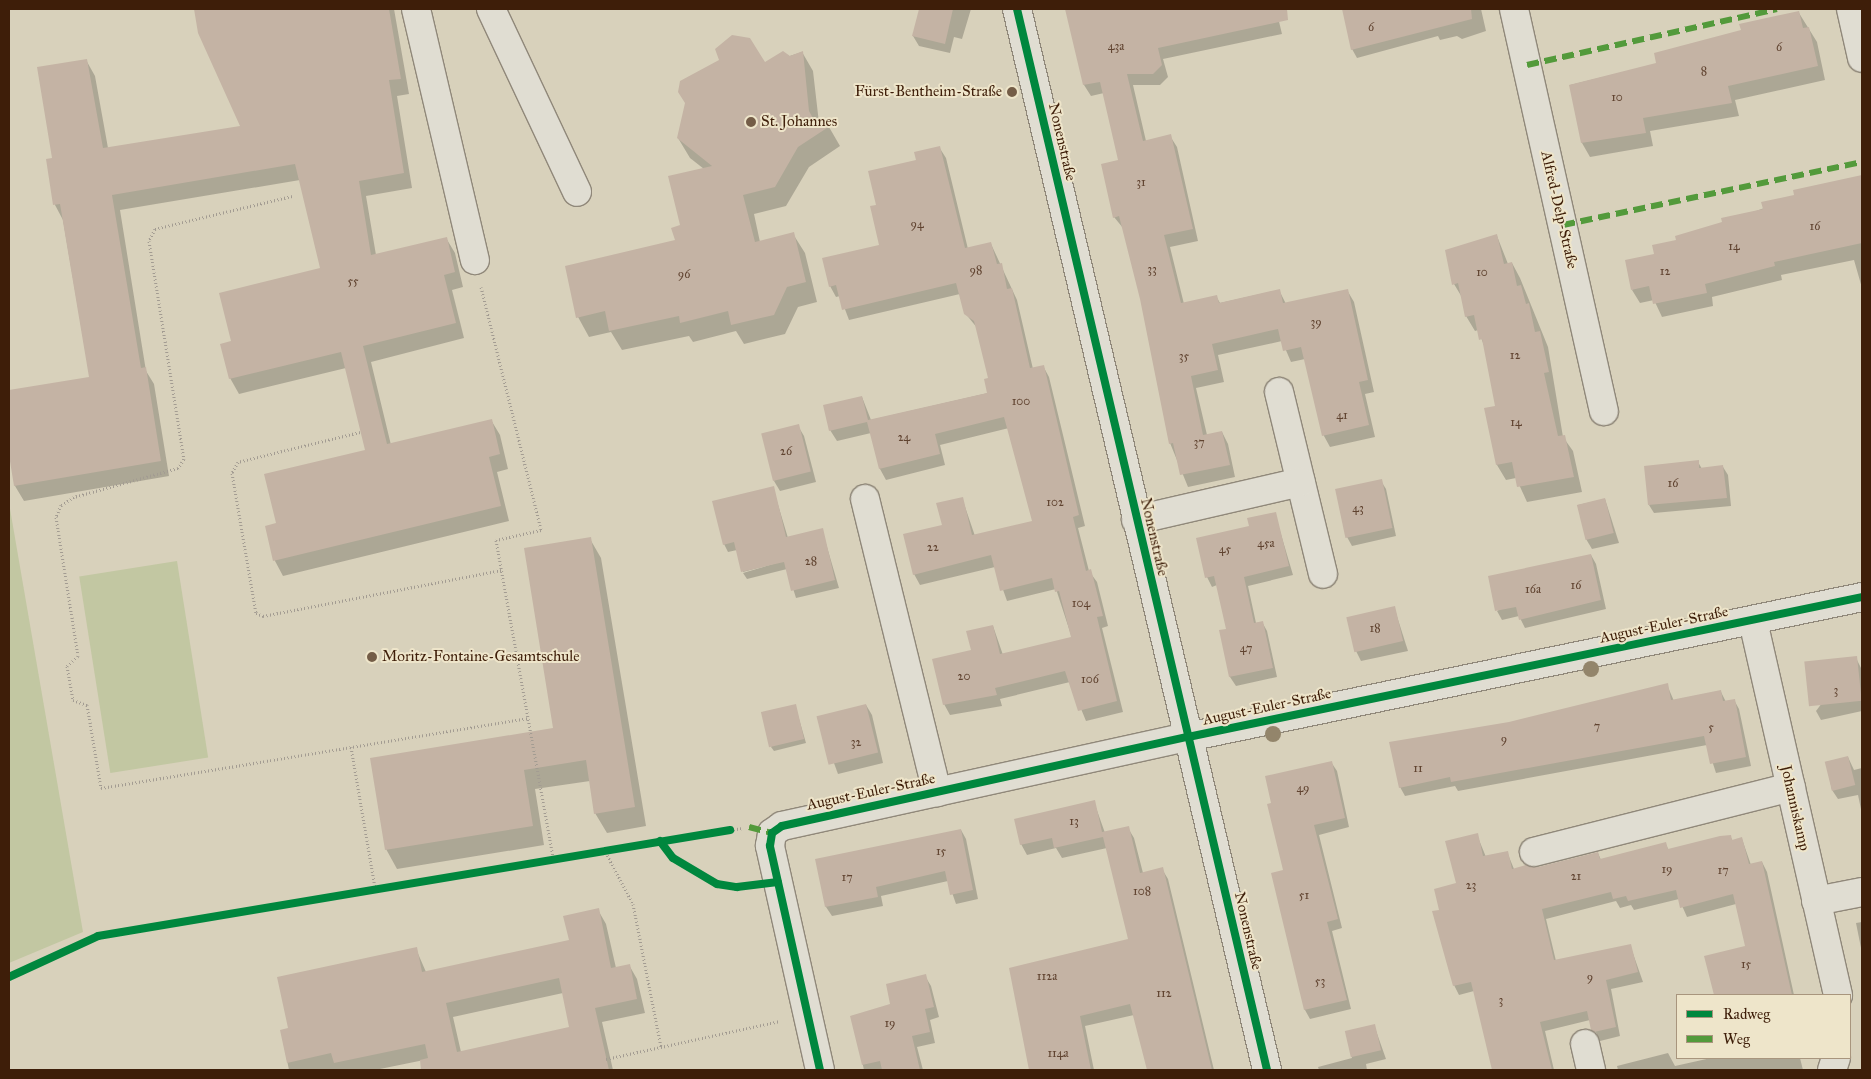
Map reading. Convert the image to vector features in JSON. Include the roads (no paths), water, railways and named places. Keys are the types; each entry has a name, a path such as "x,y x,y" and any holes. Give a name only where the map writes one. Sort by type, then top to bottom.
{"street":[{"path":"416,9 475,260"},
{"path":"491,9 576,192"},
{"name":"Nonenstraße","path":"1017,9 1267,1070"},
{"name":"Alfred-Delp-Straße","path":"1514,9 1604,411"},
{"path":"1851,9 1862,58"},
{"path":"1279,392 1323,574"},
{"path":"1136,520 1301,482"},
{"name":"August-Euler-Straße","path":"865,498 936,792"},
{"name":"August-Euler-Straße","path":"820,1070 770,846 772,833 782,826 1188,737 1862,597"},
{"name":"Johanniskamp","path":"1753,621 1838,994"},
{"path":"1534,852 1791,787"},
{"path":"1816,902 1862,892"},
{"path":"1585,1044 1591,1070"}],"place":[{"name":"Fürst-Bentheim-Straße","path":"1012,92"},
{"name":"St. Johannes","path":"751,122"},
{"name":"Moritz-Fontaine-Gesamtschule","path":"372,657"}]}
